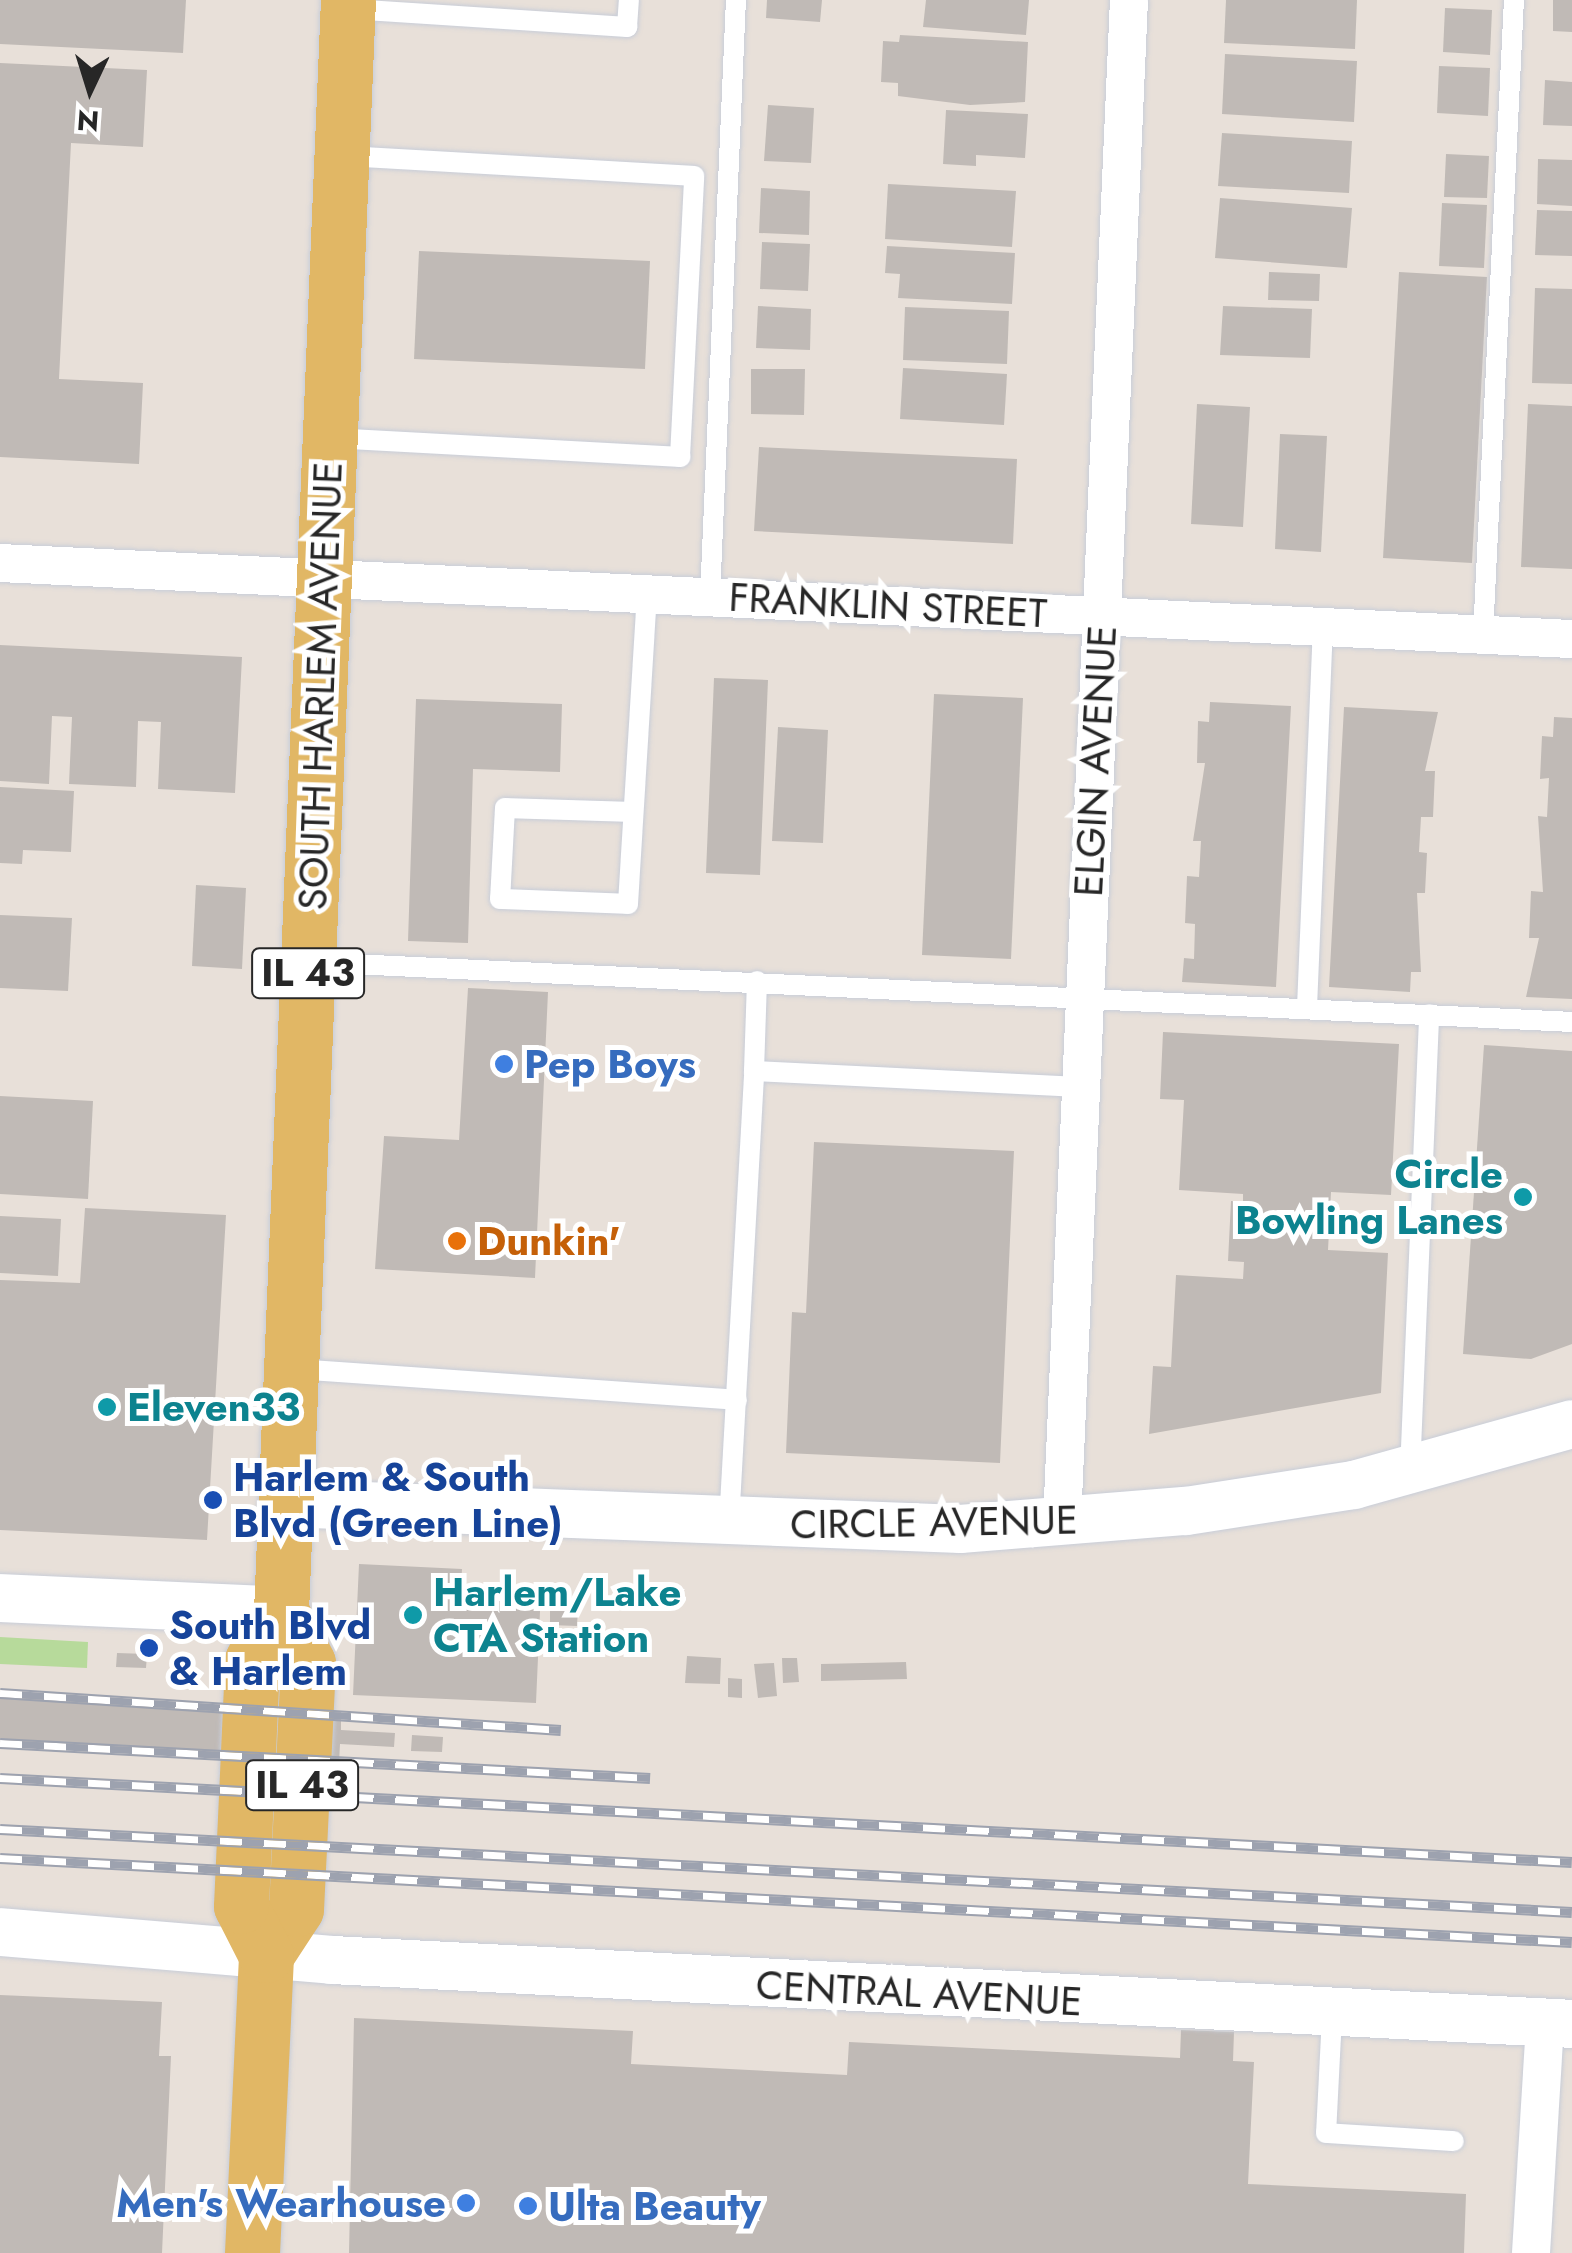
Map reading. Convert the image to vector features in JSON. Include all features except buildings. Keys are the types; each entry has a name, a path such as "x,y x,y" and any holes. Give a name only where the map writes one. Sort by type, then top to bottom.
{"main road":[{"name":"SOUTH HARLEM AVENUE","path":"266,1955 240,1906 252,1660 282,1611 348,4"},
{"path":"252,2253 266,1955"}],"street":[{"name":"ELGIN AVENUE","path":"1062,1522 1129,0"},
{"name":"FRANKLIN STREET","path":"0,563 1572,639"},
{"name":"CIRCLE AVENUE","path":"286,1503 729,1524 1062,1522 1186,1511 1410,1474 1572,1424"},
{"path":"0,1598 282,1611"},
{"name":"CENTRAL AVENUE","path":"0,1932 266,1955 1332,2016 1558,2023"},
{"path":"1532,2253 1558,2023"}],"lane":[{"path":"348,4 628,27 629,0"},
{"path":"710,597 736,0"},
{"path":"1483,635 1514,0"},
{"path":"330,438 680,457 694,176 342,156"},
{"path":"632,812 505,808 500,899 628,904 647,594"},
{"path":"1307,1008 1323,627"},
{"path":"308,962 1084,995 1572,1022"},
{"path":"729,1524 757,981"},
{"path":"1410,1474 1429,1014"},
{"path":"754,1071 1080,1086"},
{"path":"292,1368 737,1400"},
{"path":"1332,2016 1326,2133 1454,2141"}],"green space":[{"path":"0,1637 88,1642 87,1668 0,1664"}],"railway":[{"path":"0,1693 561,1730"},
{"path":"0,1743 650,1778"},
{"path":"0,1778 1572,1862"},
{"path":"0,1829 1572,1912"},
{"path":"0,1858 1572,1942"}],"place":[{"name":"Pep Boys","path":"504,1064"},
{"name":"Circle Bowling Lanes","path":"1523,1197"},
{"name":"Dunkin'","path":"457,1241"},
{"name":"Eleven33","path":"107,1407"},
{"name":"Harlem & South Blvd (Green Line)","path":"213,1500"},
{"name":"Harlem/Lake CTA Station","path":"413,1615"},
{"name":"South Blvd & Harlem","path":"149,1648"},
{"name":"Men's Wearhouse","path":"466,2203"},
{"name":"Ulta Beauty","path":"528,2206"}]}
